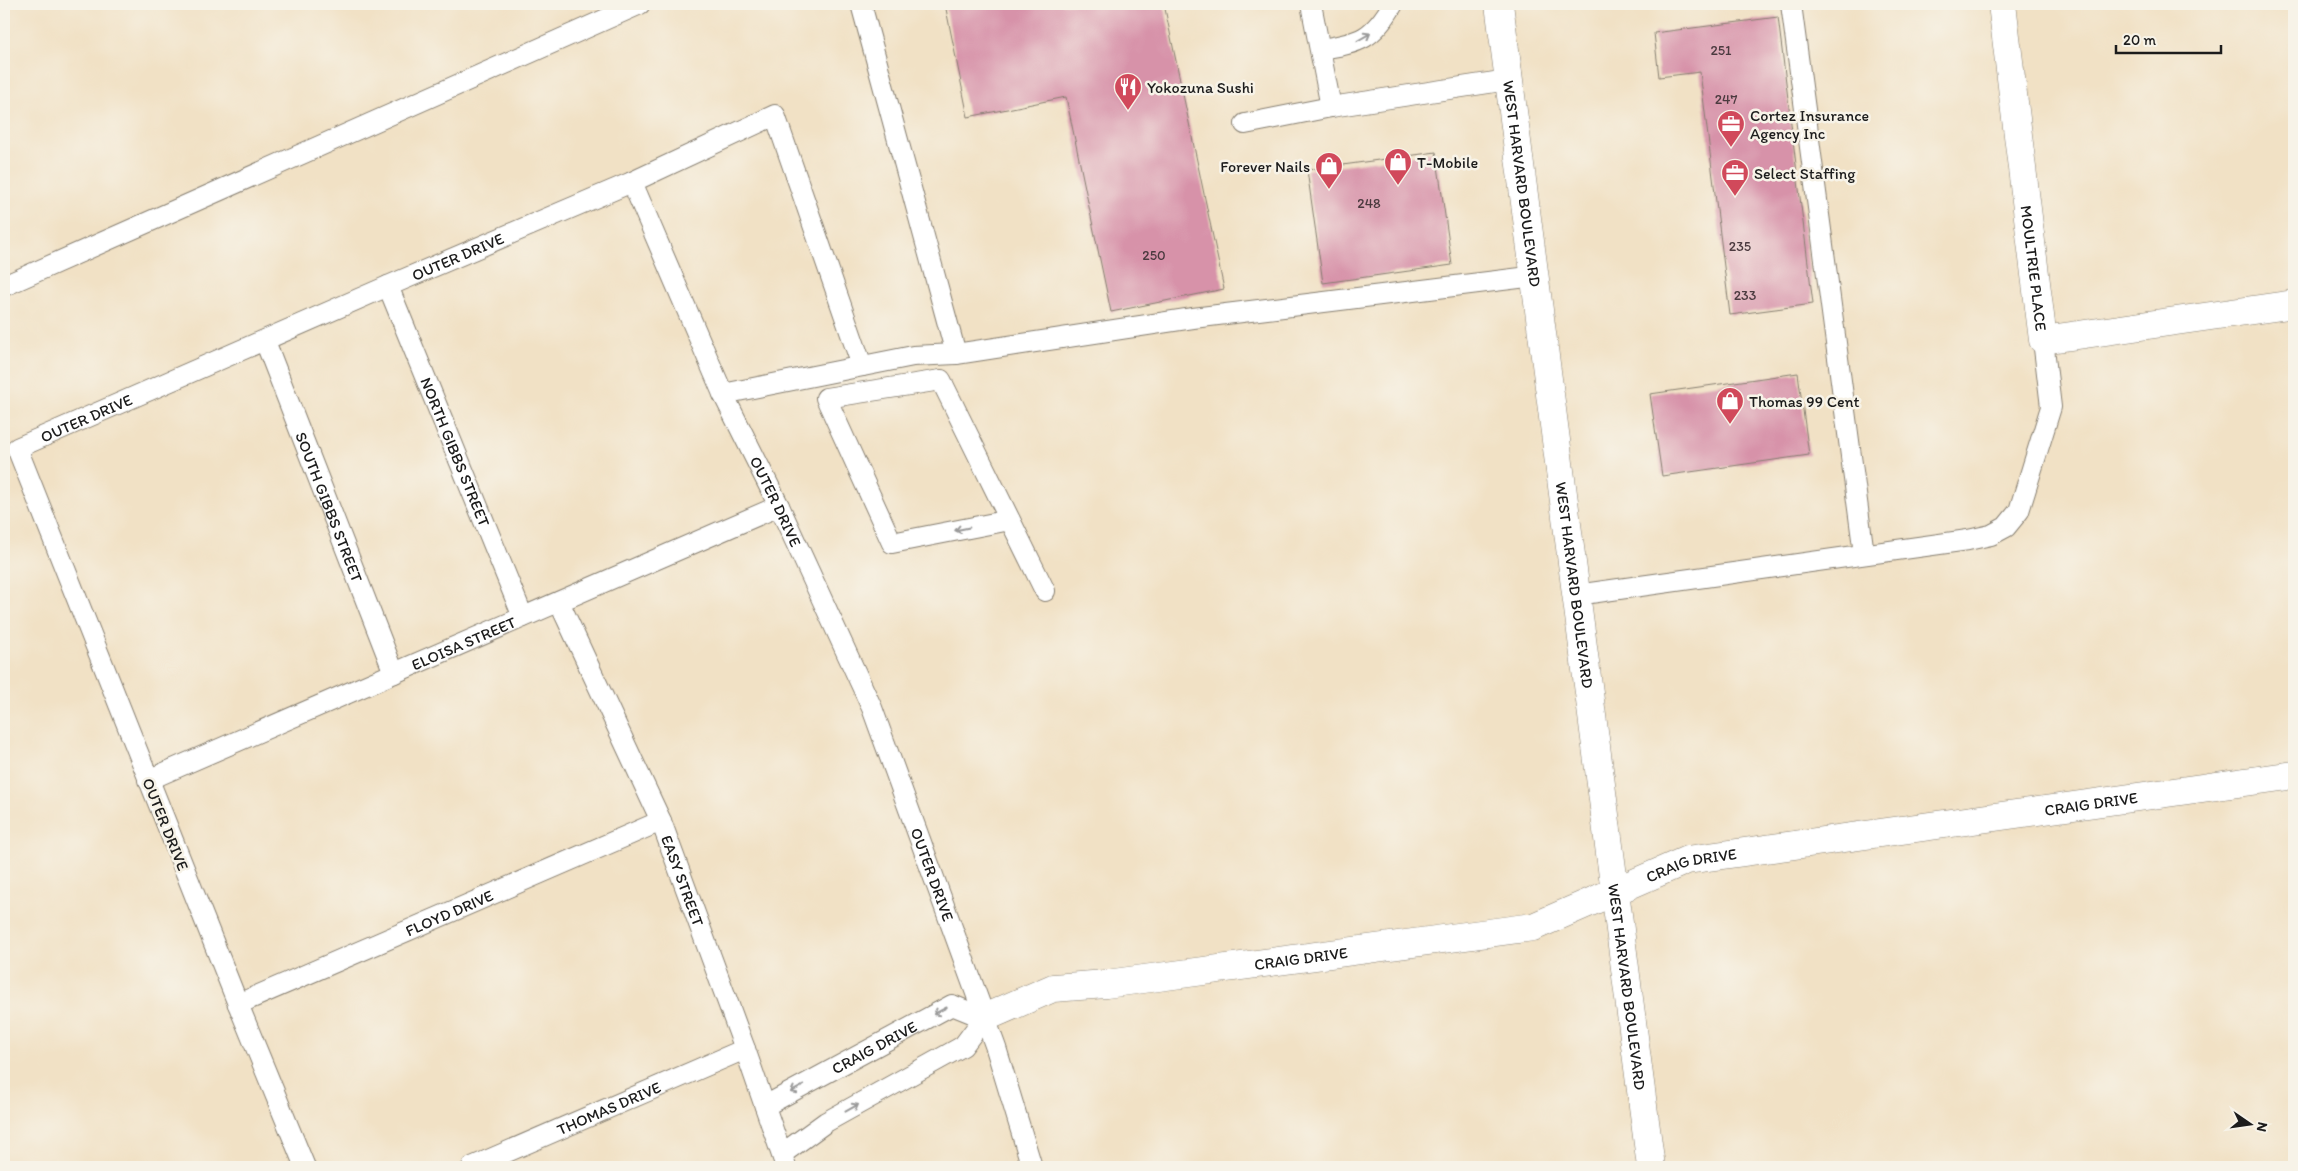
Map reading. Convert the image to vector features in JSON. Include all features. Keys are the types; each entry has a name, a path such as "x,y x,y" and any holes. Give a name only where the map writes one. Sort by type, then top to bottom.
{"street":[{"name":"WEST HARVARD BOULEVARD","path":"1499,4 1536,276 1650,1167"},
{"name":"MOULTRIE PLACE","path":"2002,4 2043,340 2294,304"},
{"name":"CRAIG DRIVE","path":"984,1018 1053,988 1106,984 1533,927 1687,860 2294,775"}],"lane":[{"path":"4,286 640,4"},
{"path":"861,4 956,354"},
{"path":"1311,4 1331,107"},
{"path":"1321,49 1352,44 1372,33 1384,21 1393,4"},
{"path":"1791,4 1864,554"},
{"path":"1245,124 1331,107 1508,80"},
{"path":"632,182 774,115 862,366"},
{"name":"OUTER DRIVE","path":"305,1167 148,780 10,451 632,182 724,394 779,506 872,708 984,1018 1032,1167"},
{"path":"724,394 913,356 956,354 1193,318 1536,276"},
{"name":"NORTH GIBBS STREET","path":"388,286 523,617"},
{"path":"1576,595 1968,540 1991,535 2006,527 2020,511 2051,406 2043,340"},
{"name":"SOUTH GIBBS STREET","path":"265,341 394,673"},
{"path":"1010,520 892,543 826,398 941,380 1045,591"},
{"name":"ELOISA STREET","path":"148,780 779,506"},
{"name":"EASY STREET","path":"559,602 661,821 784,1161"},
{"name":"FLOYD DRIVE","path":"238,1004 661,821"},
{"name":"CRAIG DRIVE","path":"765,1106 952,1005 984,1018 963,1046 826,1122 784,1161"},
{"name":"THOMAS DRIVE","path":"472,1167 745,1049"}],"building":[{"path":"945,4 1164,4 1224,289 1111,312 1066,97 968,117"},
{"path":"1778,17 1813,304 1730,315 1700,72 1659,77 1654,33"},
{"path":"1436,152 1452,265 1323,283 1307,170"},
{"name":"Thomas 99 Cent","path":"1798,373 1809,455 1662,476 1650,394"}],"place":[{"name":"Yokozuna Sushi","path":"1128,111"},
{"name":"Cortez Insurance Agency Inc","path":"1731,148"},
{"name":"T-Mobile","path":"1398,186"},
{"name":"Forever Nails","path":"1329,190"},
{"name":"Select Staffing","path":"1735,197"},
{"name":"Thomas 99 Cent","path":"1730,425"}]}
